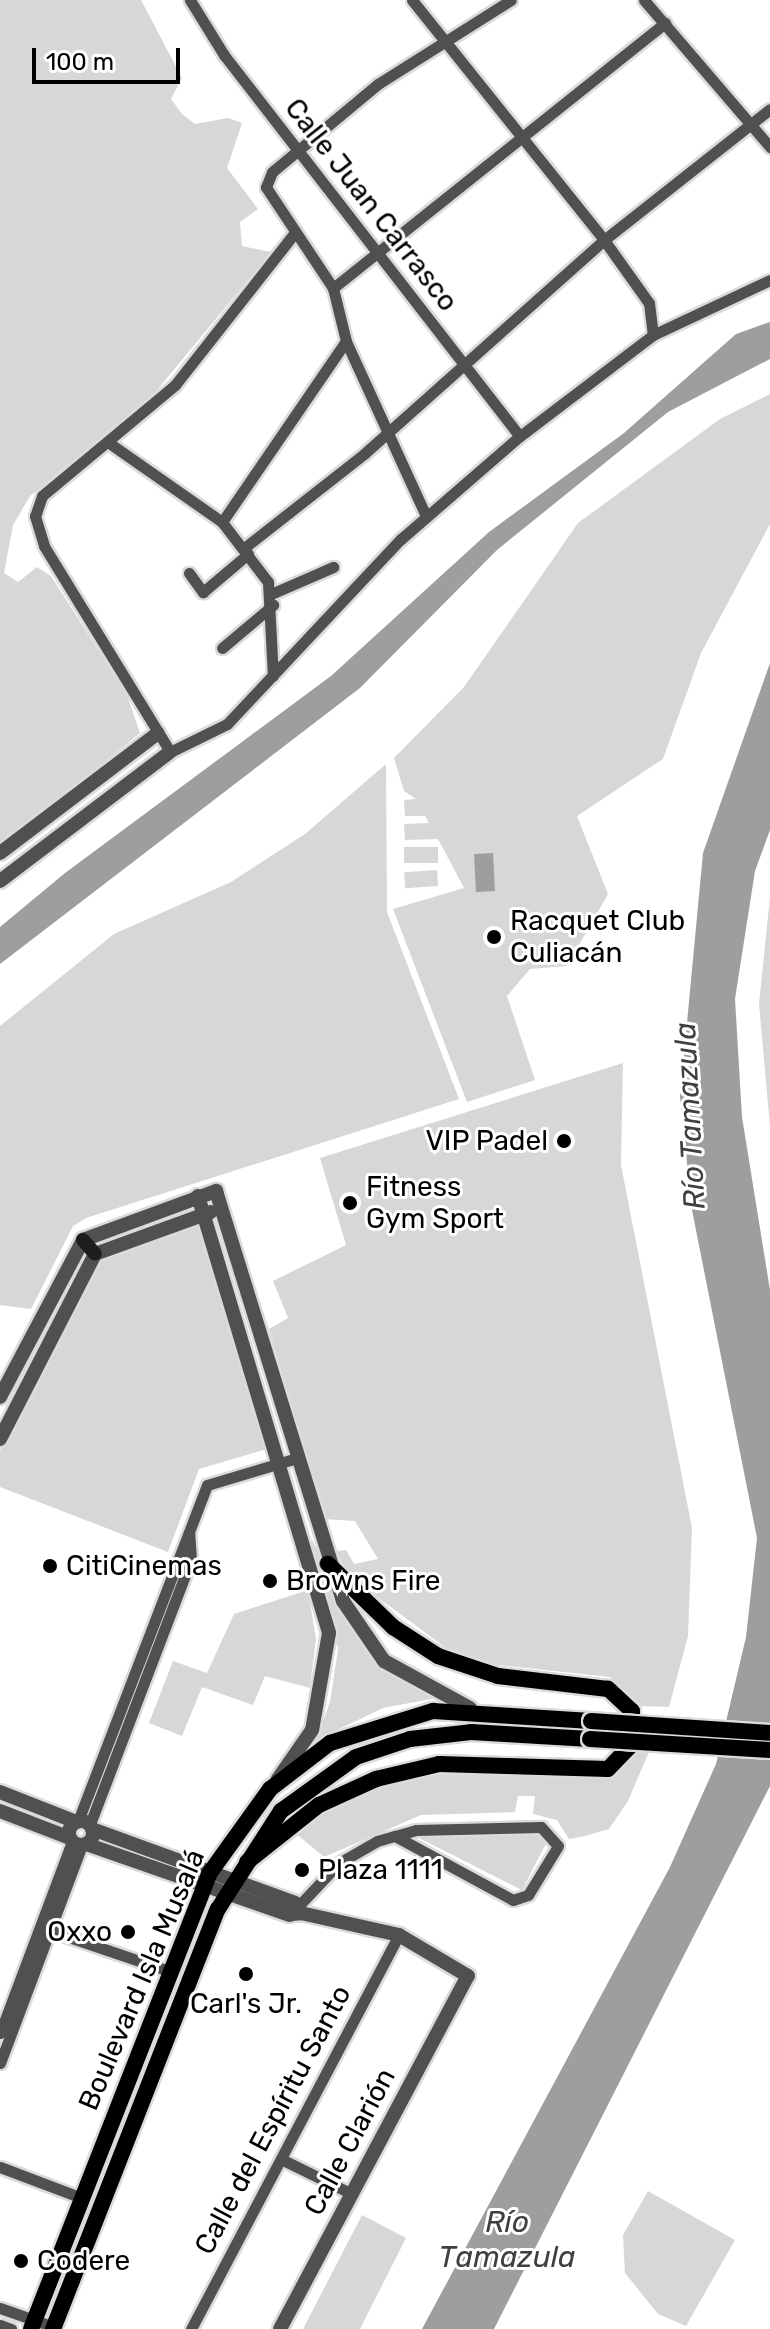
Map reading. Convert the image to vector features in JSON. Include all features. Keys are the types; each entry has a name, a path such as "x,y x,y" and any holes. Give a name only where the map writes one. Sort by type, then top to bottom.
{"main road":[{"path":"83,1240 95,1254"},
{"path":"242,1865 319,1805 376,1779 439,1764 608,1769 633,1743 632,1711 608,1689 498,1676 438,1656 376,1613 328,1564"},
{"name":"Boulevard Isla Musalá","path":"33,2325 206,1881 270,1789 358,1731 470,1708 591,1721 770,1733"},
{"name":"Boulevard Isla Musalá","path":"54,2328 132,2123 228,1887 242,1865 307,1788 382,1746 471,1732 770,1750"},
{"path":"113,2114 132,2123"}],"street":[{"name":"Calle Juan Carrasco","path":"190,0 296,151 520,436"},
{"path":"412,0 524,135 604,240 649,303 653,335"},
{"path":"426,516 346,341 333,288 293,235 266,187 296,151 378,84 449,44 511,0"},
{"path":"644,0 770,147"},
{"path":"333,288 665,23"},
{"path":"189,573 203,592 462,360 604,240 770,109"},
{"path":"170,752 36,527 42,496 112,445 175,385 293,235"},
{"path":"0,881 170,752 204,742 273,676 426,516 520,436 653,335 770,280"},
{"path":"222,522 346,341"},
{"path":"112,445 222,522 246,551 272,600 273,676"},
{"path":"222,648 272,600 333,567"},
{"path":"0,853 158,733"},
{"path":"0,1397 83,1240 216,1191 290,1459 323,1594 329,1657 312,1730 270,1789"},
{"path":"198,1196 328,1564 384,1661 470,1708"},
{"path":"0,1439 95,1254 221,1209"},
{"path":"0,2063 45,1929 207,1485 290,1459"},
{"path":"0,1792 84,1824 206,1881"},
{"path":"0,1811 77,1842 297,1911 399,1935"},
{"path":"77,1842 84,1824"},
{"path":"297,1911 339,1863 395,1836 449,1825 541,1827 558,1846 528,1895 513,1900 395,1836"},
{"path":"45,1929 169,1971"},
{"path":"0,2033 45,1929"},
{"name":"Calle Clarión","path":"280,2329 466,1981 463,1969 399,1935"},
{"name":"Calle del Espíritu Santo","path":"191,2329 399,1935"},
{"path":"281,2159 352,2194"},
{"path":"0,2167 82,2198"},
{"path":"0,2308 33,2325 54,2328"},
{"path":"0,2325 11,2329"}],"shaded area":[{"path":"0,0 141,0 182,78 171,99 182,114 195,124 228,118 242,123 227,168 258,209 240,222 242,246 271,252 153,395 30,496 13,525 4,573 18,582 37,567 51,576 127,695 140,733 0,848"},
{"path":"770,394 770,524 701,653 663,759 577,816 608,894 567,966 530,969 507,996 535,1080 467,1102 393,909 464,888 438,839 405,840 404,824 429,823 425,816 405,816 404,800 416,799 404,791 394,758 464,687 578,523 720,419"},
{"path":"386,764 387,912 459,1099 86,1218 73,1226 31,1309 0,1305 0,1026 114,934 231,882 305,834"},
{"path":"404,847 438,847 438,863 404,863"},
{"path":"437,870 438,886 405,888 404,872"},
{"path":"770,897 770,1126 759,1004"},
{"path":"623,1063 621,1165 692,1528 688,1636 669,1707 639,1706 610,1677 489,1664 450,1651 353,1579 335,1551 346,1550 354,1564 378,1559 355,1521 323,1519 269,1329 288,1318 273,1281 346,1245 320,1158"},
{"path":"198,1218 270,1448 199,1469 168,1552 0,1487 0,1450 107,1250"},
{"path":"311,1538 366,1643 442,1697 383,1708 316,1740 330,1702 338,1649"},
{"path":"308,1590 316,1639 310,1688 265,1676 253,1705 202,1687 182,1736 149,1723 173,1661 207,1673 234,1614"},
{"path":"638,1745 651,1747 628,1801 609,1829 585,1836 569,1839 557,1820 533,1814 535,1796 518,1796 515,1812 421,1815 324,1857 294,1832 339,1799 424,1770 600,1774"},
{"path":"531,1827 550,1836 522,1890 409,1833"},
{"path":"648,2191 735,2240 686,2326 658,2314 625,2273 623,2235"},
{"path":"362,2215 406,2238 360,2329 303,2329"}],"water":[{"path":"770,322 770,359 668,412 497,550 360,688 0,964 0,927 65,873 331,676 489,532 624,433 736,334"},
{"name":"Río Tamazula","path":"770,663 770,830 755,871 735,999 742,1117 770,1290 770,1786 494,2329 422,2329 670,1867 716,1764 746,1637 757,1538 692,1210 680,1097 703,853"},
{"path":"493,853 495,891 476,892 474,854"}],"place":[{"name":"Racquet Club Culiacán","path":"494,937"},
{"name":"VIP Padel","path":"564,1141"},
{"name":"Fitness Gym Sport","path":"350,1203"},
{"name":"CitiCinemas","path":"50,1566"},
{"name":"Browns Fire","path":"270,1581"},
{"name":"Plaza 1111","path":"302,1870"},
{"name":"Oxxo","path":"128,1932"},
{"name":"Carl's Jr.","path":"246,1974"},
{"name":"Codere","path":"21,2261"}]}
